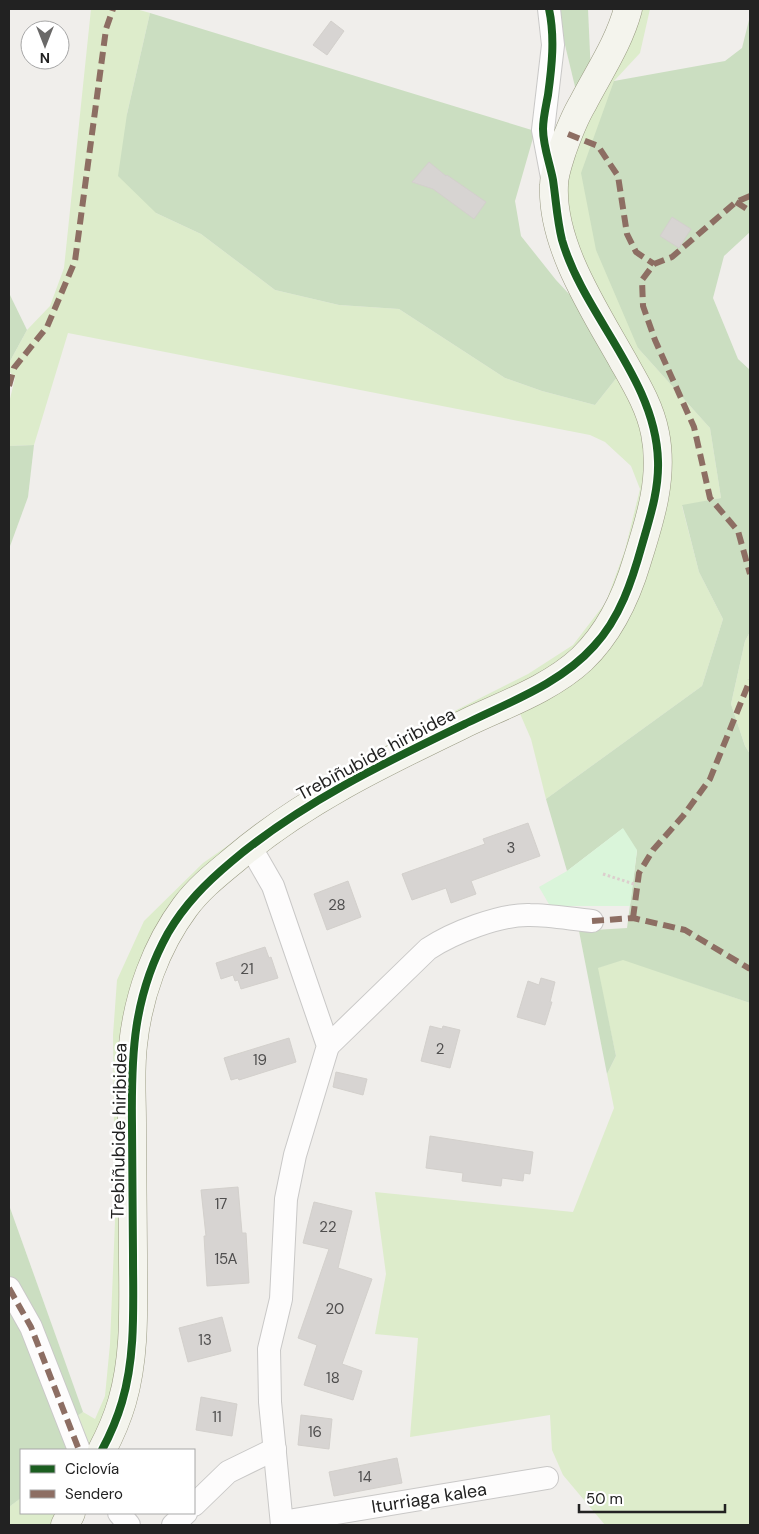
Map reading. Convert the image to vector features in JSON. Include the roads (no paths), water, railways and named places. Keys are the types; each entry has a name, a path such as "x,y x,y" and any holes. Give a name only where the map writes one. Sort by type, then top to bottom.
{"street":[{"path":"549,9 553,46 543,130 554,184"},
{"name":"Trebiñubide hiribidea","path":"103,1449 112,1431 123,1399 133,1337 133,1044 140,1005 151,969 168,933 184,907 202,886 250,846 297,812 347,782 544,686 578,663 609,628 630,585 654,501 658,458 655,434 639,388 599,319 573,268 556,216 554,184 568,134 622,30 628,9"},
{"path":"250,846 273,886 328,1046"},
{"path":"282,1524 270,1402 269,1349 281,1298 286,1199 295,1155 328,1046 428,949 441,940 459,932 500,920 528,915 592,921"},
{"path":"9,1288 31,1327 79,1449"},
{"path":"195,1504 228,1472 274,1448"},
{"name":"Iturriaga kalea","path":"282,1524 547,1478"},
{"path":"120,1514 129,1525"},
{"path":"173,1525 185,1514"}]}
